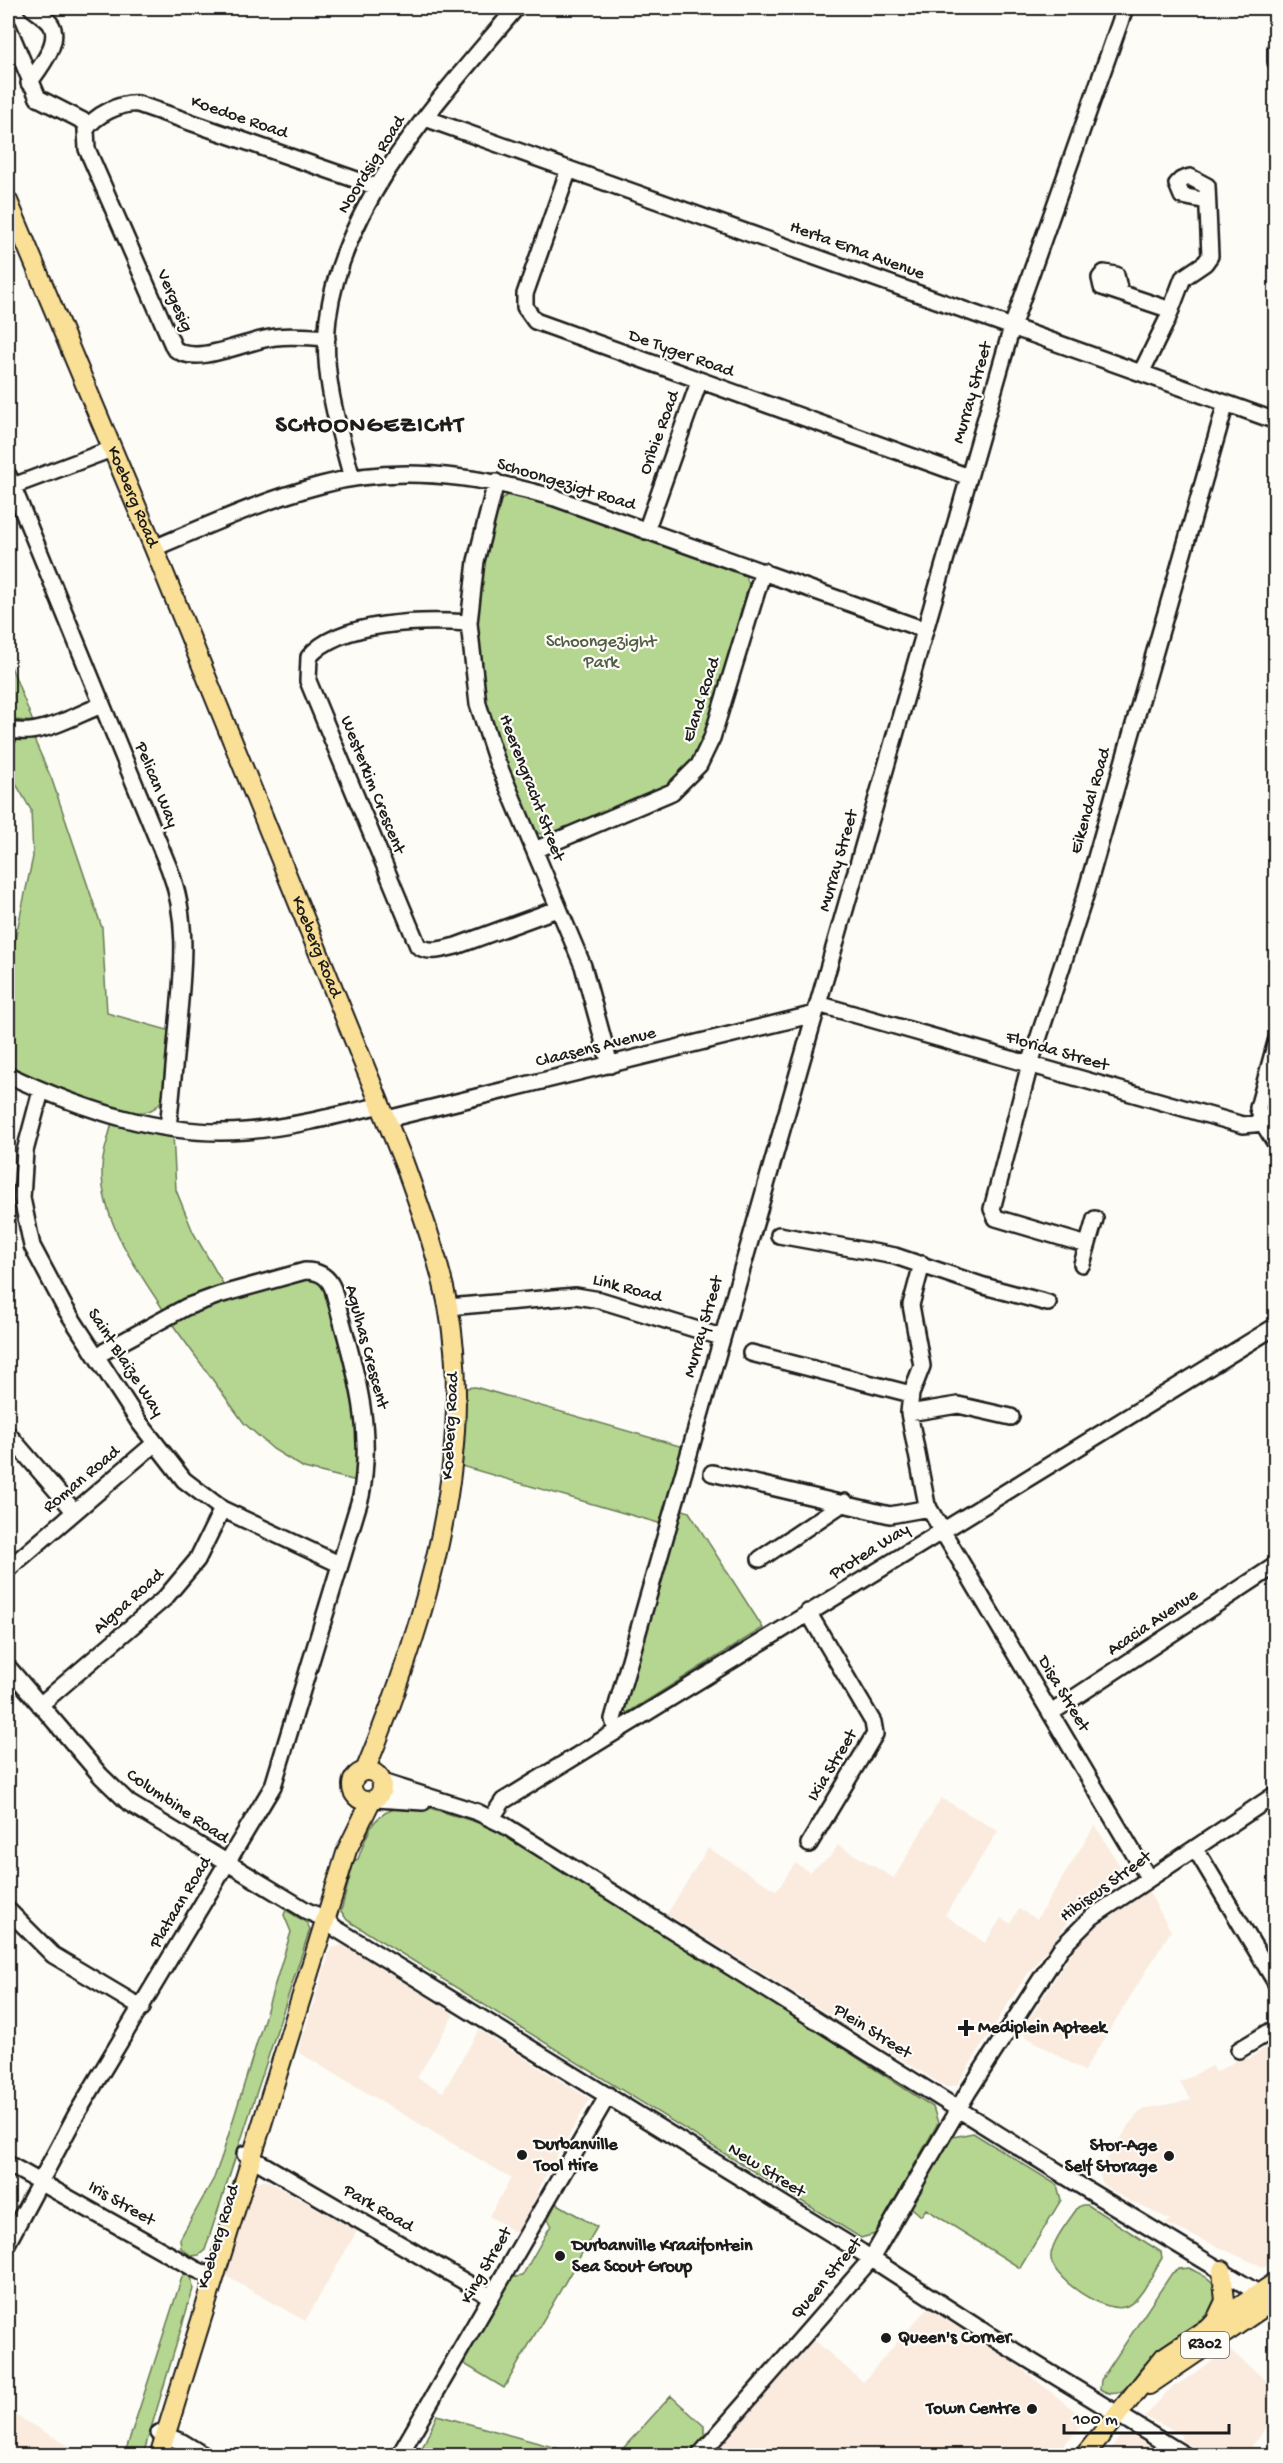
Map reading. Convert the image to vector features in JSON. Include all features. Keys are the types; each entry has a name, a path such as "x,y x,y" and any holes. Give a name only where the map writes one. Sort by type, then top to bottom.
{"main road":[{"name":"Koeberg Road","path":"8,204 154,548 384,1112 434,1246 448,1307 456,1379 451,1471 442,1524 426,1593 387,1720 371,1788 347,1850 294,2021 284,2043 248,2156 162,2434 152,2456"},
{"path":"1215,2322 1225,2301 1222,2270"},
{"name":"R302","path":"1139,2391 1271,2299 1275,2282"},
{"name":"R302","path":"1084,2456 1139,2391 1164,2357 1215,2322 1271,2299"},
{"name":"Koeberg Road","path":"159,2456 162,2434"}],"street":[{"path":"29,83 40,68 53,39 51,24 32,8"},
{"name":"Noordsig Road","path":"352,478 331,400 328,318 338,270 356,226 377,187 425,118 516,8"},
{"name":"Murray Street","path":"616,1731 613,1719 1012,327 1125,8"},
{"path":"8,27 29,83 42,102 89,124"},
{"path":"1275,48 1275,62"},
{"name":"Koedoe Road","path":"89,124 125,105 143,105 377,187"},
{"name":"Herta Erna Avenue","path":"425,118 1275,421"},
{"name":"Vergesig","path":"89,124 85,136 87,149 178,353 196,356 275,337 327,338"},
{"name":"De Tyger Road","path":"569,169 524,300 527,312 540,324 969,477"},
{"path":"1146,374 1183,278 1210,256 1207,201"},
{"path":"1120,293 1169,315"},
{"name":"Oribie Road","path":"646,531 699,382"},
{"name":"Eikendal Road","path":"1087,1245 996,1218 992,1209 1030,1064 1084,896 1226,403"},
{"path":"10,480 111,449"},
{"name":"Schoongezigt Road","path":"154,548 244,510 322,484 352,478 424,476 496,482 555,498 925,630"},
{"name":"Pelican Way","path":"10,480 172,876 181,907 185,931 183,969 168,1127"},
{"name":"Heerengracht Street","path":"496,482 476,561 469,623 474,679 485,728 557,909 583,966 610,1065"},
{"name":"Eland Road","path":"535,850 672,792 699,765 712,738 764,571"},
{"name":"Westerkim Crescent","path":"469,623 426,620 392,623 337,639 322,645 309,657 308,681 418,946 430,950 456,946 557,909"},
{"path":"9,733 39,729 102,705"},
{"name":"Florida Street","path":"817,1009 1030,1064 1243,1125 1263,1123"},
{"name":"Claasens Avenue","path":"8,1075 84,1108 168,1127 203,1131 244,1131 384,1112 610,1065 817,1009"},
{"path":"1275,1042 1258,1102 1263,1123 1275,1144"},
{"name":"Saint Blaize Way","path":"41,1091 22,1169 25,1220 32,1246 45,1272 96,1356 154,1444 184,1480 222,1509 339,1564"},
{"path":"1082,1264 1095,1219"},
{"path":"779,1235 878,1252 922,1264 984,1286 1048,1303"},
{"name":"Disa Street","path":"922,1264 911,1305 922,1366 911,1394 909,1413 922,1490 929,1508 1149,1879"},
{"name":"Agulhas Crescent","path":"96,1356 167,1316 212,1297 305,1271 317,1272 327,1279 333,1289 361,1391 366,1430 365,1469 361,1496 339,1564"},
{"name":"Link Road","path":"448,1307 576,1296 600,1300 721,1337"},
{"name":"Protea Way","path":"491,1818 502,1801 1275,1326"},
{"path":"751,1353 911,1394"},
{"path":"909,1413 958,1405 1011,1417"},
{"path":"8,1434 74,1512"},
{"name":"Roman Road","path":"8,1569 154,1444"},
{"path":"712,1473 844,1502 890,1515 929,1508"},
{"path":"760,1559 844,1502"},
{"name":"Algoa Road","path":"40,1705 177,1585 197,1560 222,1509"},
{"name":"Plataan Road","path":"8,2241 42,2182 76,2115 142,2008 276,1779 339,1564"},
{"name":"Acacia Avenue","path":"1051,1713 1275,1565"},
{"name":"Ixia Street","path":"808,1612 873,1722 875,1734 809,1844"},
{"name":"Columbine Road","path":"8,1667 114,1790 129,1803 227,1864 307,1911 326,1919"},
{"name":"Plein Street","path":"371,1788 462,1807 491,1818 1081,2186 1271,2299"},
{"name":"Hibiscus Street","path":"958,2108 1066,1941 1092,1917 1275,1794"},
{"path":"1195,1848 1275,1983"},
{"path":"8,1910 53,1955 142,2008"},
{"name":"New Street","path":"326,1919 335,1928 1186,2456"},
{"path":"1239,2050 1275,2028"},
{"name":"King Street","path":"399,2456 608,2096"},
{"name":"Queen Street","path":"699,2456 871,2259 958,2108"},
{"name":"Park Road","path":"248,2156 491,2297"},
{"name":"Iris Street","path":"8,2164 195,2269 212,2276"},
{"path":"162,2434 205,2456"}],"shaded area":[{"path":"941,1798 998,1831 945,1915 985,1943 1001,1918 1010,1923 1019,1909 1037,1919 1095,1825 1125,1875 1079,1902 1063,1929 1023,1980 957,2085 946,2087 667,1914 708,1848 777,1891 795,1863 809,1872 830,1857 838,1845 894,1878"},
{"path":"1148,1891 1171,1931 1084,2071 1020,2033 1082,1937"},
{"path":"343,1945 454,2014 417,2078 443,2092 479,2030 590,2099 536,2192 539,2193 516,2233 489,2216 511,2178 298,2052 331,1948"},
{"path":"1275,2041 1275,2265 1263,2267 1165,2223 1171,2220 1128,2200 1103,2185 1099,2172 1136,2115 1144,2109 1191,2100 1180,2082 1212,2066 1216,2072 1246,2055 1249,2059"},
{"path":"266,2180 357,2231 305,2321 226,2276 254,2184"},
{"path":"927,2308 995,2351 997,2349 1086,2420 1055,2455 735,2456 721,2444 814,2340 863,2382"},
{"path":"1229,2349 1275,2388 1275,2417 1244,2455 1207,2455 1182,2441 1180,2433 1145,2417 1167,2392"},
{"path":"8,2411 85,2455 8,2455"},
{"path":"1133,2436 1164,2455 1105,2455 1120,2437"}],"green space":[{"name":"Schoongezight Park","path":"512,494 544,501 744,573 749,584 705,741 697,758 674,783 547,837 534,831 504,756 492,721 479,652 478,616 481,577 492,522 501,499"},
{"path":"8,659 33,722 8,719"},
{"path":"33,737 52,780 102,928 107,1013 171,1031 165,1090 159,1104 147,1111 130,1112 85,1101 8,1067 8,972 33,857 31,810 8,770 8,757 17,740"},
{"path":"112,1122 173,1134 176,1190 193,1232 225,1287 164,1311 123,1245 108,1209 102,1166"},
{"path":"304,1277 314,1278 325,1287 355,1392 360,1419 357,1481 304,1468 273,1449 244,1423 170,1321 216,1302"},
{"path":"475,1387 683,1447 662,1524 458,1465 464,1388"},
{"path":"680,1509 689,1512 763,1628 627,1713 624,1709 626,1695"},
{"path":"430,1808 495,1828 721,1969 933,2107 938,2123 875,2234 861,2238 347,1920 341,1911 354,1861 358,1859 368,1833 377,1819 391,1810"},
{"path":"286,1910 307,1923 310,1929 205,2250 199,2255 192,2256 181,2248 180,2239 214,2178 222,2156 291,1932 284,1915"},
{"path":"973,2133 1057,2185 1061,2200 1020,2268 926,2209 921,2216 912,2208 911,2204 948,2138"},
{"path":"556,2203 597,2227 504,2388 461,2362 509,2278 522,2276 551,2225 548,2219"},
{"path":"1088,2205 1161,2252 1162,2258 1147,2284 1138,2297 1127,2306 1118,2308 1107,2305 1081,2293 1059,2274 1053,2264 1051,2255 1055,2243 1078,2207"},
{"path":"1189,2268 1213,2284 1217,2295 1212,2308 1202,2319 1148,2361 1122,2391 1109,2393 1100,2389 1101,2380 1172,2273 1179,2269"},
{"path":"184,2271 191,2275 193,2289 143,2455 124,2456"},
{"path":"671,2396 704,2426 704,2438 688,2455 617,2455"},
{"path":"437,2415 582,2455 419,2455"}],"place":[{"name":"Mediplein Apteek","path":"966,2028"},
{"name":"Durbanville Tool Hire","path":"522,2155"},
{"name":"Stor-Age Self Storage","path":"1169,2156"},
{"name":"Durbanville Kraaifontein Sea Scout Group","path":"560,2256"},
{"name":"Queen's Corner","path":"886,2338"},
{"name":"Town Centre","path":"1032,2409"}],"district":[{"name":"SCHOONGEZICHT","path":"370,426"}]}
